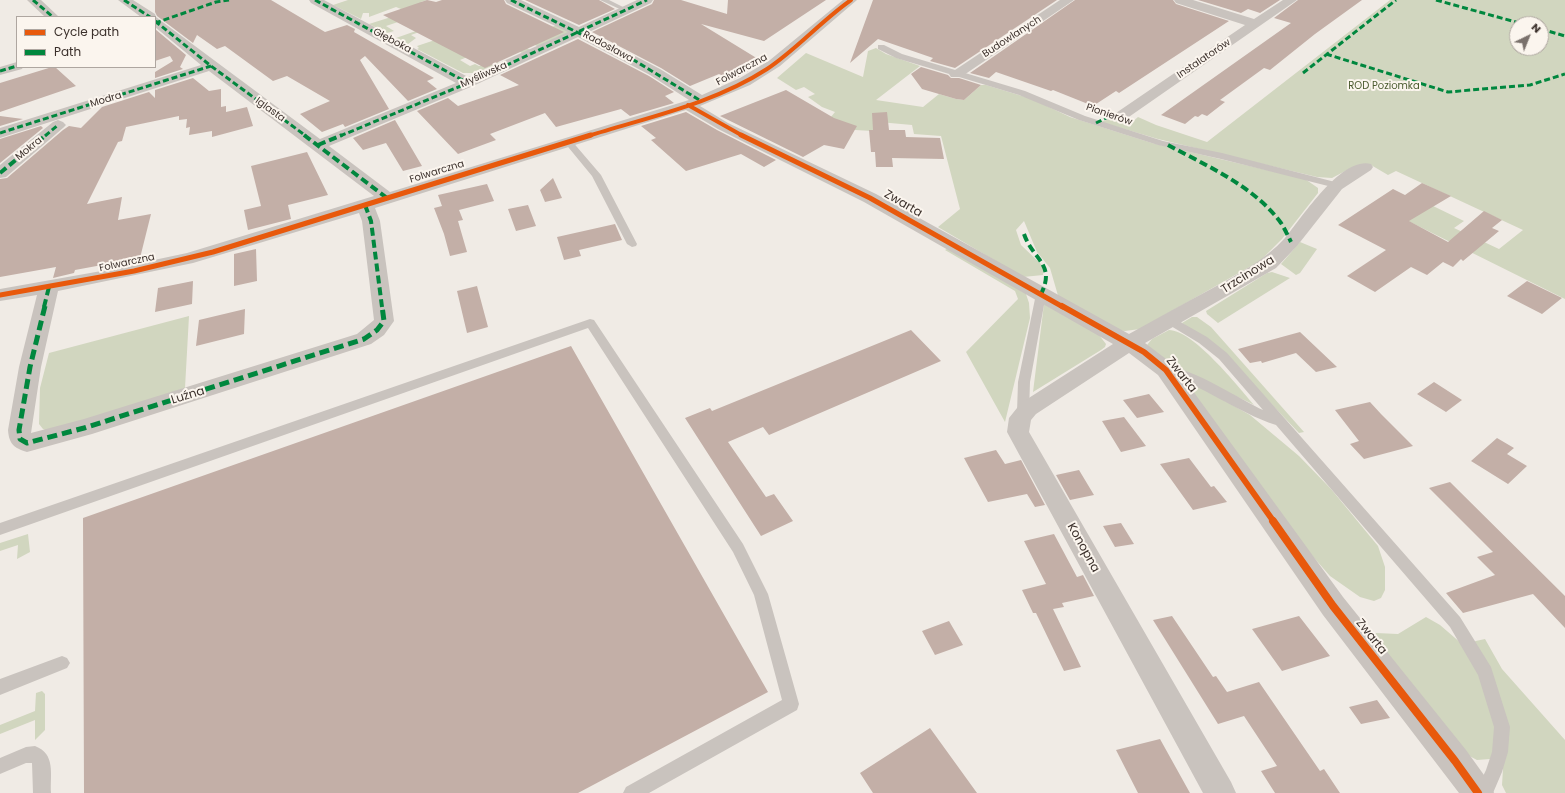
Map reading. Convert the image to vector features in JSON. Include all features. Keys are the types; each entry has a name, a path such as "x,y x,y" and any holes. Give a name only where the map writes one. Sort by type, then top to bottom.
{"street":[{"path":"33,0 52,16"},
{"name":"Iglasta","path":"124,0 147,16"},
{"name":"Głęboka","path":"315,0 468,82"},
{"name":"Radosława","path":"511,0 580,32 672,81 694,103"},
{"name":"Myśliwska","path":"318,145 468,82 647,0"},
{"name":"Folwarczna","path":"0,295 163,265 213,252 694,103 744,82 767,69 786,56 851,0"},
{"name":"Budowlanych","path":"956,74 1068,0"},
{"path":"1180,0 1255,24"},
{"name":"Instalatorów","path":"1118,118 1291,0"},
{"name":"Iglasta","path":"156,23 386,198"},
{"path":"0,72 16,66"},
{"name":"Modra","path":"0,133 211,66"},
{"name":"Zwarta","path":"694,103 723,126 870,198 1129,343 1144,352 1166,370 1332,606 1455,760 1478,793"},
{"name":"Mokra","path":"0,173 58,126"},
{"name":"Trzcinowa","path":"1129,343 1269,264 1291,242 1336,186 1365,167"},
{"name":"Luźna","path":"49,287 30,367 19,430 20,439 27,443 84,428 364,339 377,330 384,321 371,221 365,205"},
{"path":"1023,412 1129,343"},
{"name":"Konopna","path":"1023,412 1017,422 1018,432 1220,793"}],"lane":[{"path":"603,0 626,10"},
{"name":"Pionierów","path":"881,47 899,56 1022,93 1082,118 1161,143 1222,156 1336,186"},
{"path":"568,142 596,175 632,244"},
{"path":"1023,412 1024,382 1041,294"},
{"path":"1170,320 1214,348 1455,622 1485,672 1502,727 1500,752 1494,772 1484,793"},
{"path":"0,529 590,323 738,548 761,594 791,704 632,793"},
{"path":"1166,370 1185,376 1253,412 1279,421"},
{"path":"0,687 62,663"},
{"path":"0,766 26,755 35,754 42,760 42,793"}],"green space":[{"path":"348,0 427,0 421,2 544,30 557,25 570,31 569,33 539,47 521,38 504,37 531,50 522,53 499,41 489,48 460,60 470,66 475,64 479,66 496,61 499,63 476,73 463,73 417,49 419,48 417,46 447,36 438,25 411,35 416,38 408,44 396,38 430,26 407,19 386,26 394,31 387,33 369,24 388,18 401,9 396,7 369,17 369,13 363,13 361,19 333,5"},
{"name":"ROD Poziomka","path":"1390,0 1565,0 1565,299 1404,219 1431,205 1464,221 1454,228 1499,249 1523,230 1396,171 1388,175 1371,165 1353,167 1332,178 1317,177 1158,139 1101,122 1111,118 1130,124 1138,117 1156,125 1207,142"},
{"path":"876,48 886,54 920,66 876,100 923,107 939,94 964,100 981,85 986,85 1032,99 1070,117 1152,143 1305,179 1318,188 1318,193 1282,239 1260,261 1140,329 1125,331 1116,330 1059,299 1050,268 1037,252 1024,221 1016,230 1021,245 1044,267 1043,275 1023,277 938,227 960,209 941,136 914,134 912,125 879,122 872,131 822,128 835,112 822,107 808,97 815,94 804,87 796,90 777,78 806,53 863,77 868,51"},
{"path":"1300,242 1317,249 1300,273 1296,275 1281,264"},
{"path":"950,247 1026,294 1029,303 1030,318 1005,422 966,352 1018,299 1015,291 945,250"},
{"path":"1272,272 1290,278 1218,323 1207,314 1206,311 1267,273"},
{"path":"1044,304 1099,335 1106,344 1101,350 1033,392"},
{"path":"189,316 185,388 50,432 43,429 39,424 40,388 49,353"},
{"path":"1192,317 1197,317 1211,327 1304,432 1299,433 1219,349 1182,323"},
{"path":"1169,330 1179,332 1202,349 1214,360 1254,405 1182,370 1168,362 1147,345 1152,339"},
{"path":"1181,376 1250,415 1299,456 1331,489 1378,546 1385,567 1385,590 1381,598 1374,601 1360,597 1330,576 1287,527"},
{"path":"28,534 30,552 17,559 18,545 0,551 0,543"},
{"path":"1426,617 1440,625 1462,644 1485,639 1502,669 1565,740 1565,793 1506,793 1502,785 1503,769 1490,759 1477,760 1456,749 1370,638 1376,633 1398,634"},
{"path":"42,691 45,694 45,730 35,740 35,720 0,734 0,725 35,711 36,693"}],"building":[{"path":"155,0 271,0 325,32 347,25 355,29 354,32 434,78 427,81 437,89 408,101 365,56 360,60 389,109 345,127 343,124 322,132 300,114 330,101 287,76 273,81 225,46 217,49 197,35 193,43 157,16 155,12"},
{"path":"427,0 436,2 442,0 504,0 506,4 564,32 485,68 383,15"},
{"path":"525,0 599,0 615,9 579,25"},
{"path":"654,0 681,0 727,14 728,0 826,0 764,41 701,24 763,62 733,80 719,74 690,86 661,68 592,32 652,4"},
{"path":"873,0 1057,0 955,68 930,61 933,58 878,39 850,63"},
{"path":"1075,0 1173,0 1176,4 1229,21 1119,93 1116,91 1093,106 1053,90 1051,91 996,72 989,78 970,73"},
{"path":"1198,0 1280,0 1260,13 1248,9 1241,13"},
{"path":"1298,0 1362,0 1315,34 1270,70 1264,68 1220,100 1225,102 1207,116 1202,114 1198,117 1195,116 1185,124 1161,115 1291,23 1274,18"},
{"path":"156,30 186,55 180,67 183,69 155,78 155,72 173,61 170,56 156,61"},
{"path":"578,39 649,76 674,92 665,96 674,103 630,116 621,109 556,127 545,113 490,134 496,140 458,154 417,111 448,98 458,106 519,85 500,75"},
{"path":"921,67 948,75 951,78 959,78 981,85 964,100 922,89 911,74"},
{"path":"49,68 56,68 76,86 0,112 0,83"},
{"path":"193,78 209,91 221,89 221,107 226,106 226,112 247,107 253,126 212,137 212,131 189,135 190,127 186,128 187,119 179,120 179,116 126,127 122,141 118,142 87,204 122,197 118,220 151,214 140,258 75,270 74,273 53,278 56,267 0,277 0,179 7,178 69,126 81,128 102,107 149,92 155,98 155,90"},
{"path":"786,90 834,118 857,126 844,149 824,145 803,157 720,116"},
{"path":"686,112 717,130 776,160 764,167 741,154 686,171 651,140 656,138 641,126"},
{"path":"887,112 889,130 905,130 906,137 940,138 944,159 892,158 893,167 876,167 875,152 871,152 869,130 873,130 872,113"},
{"path":"0,116 23,119 0,126"},
{"path":"395,120 422,166 403,171 386,143 363,150 353,138"},
{"path":"41,126 43,128 0,163 0,139"},
{"path":"307,152 328,195 288,205 291,219 248,230 244,210 261,206 251,166"},
{"path":"553,178 562,198 545,202 540,190"},
{"path":"1422,183 1451,196 1409,221 1448,242 1484,211 1502,220 1492,228 1499,231 1463,261 1461,259 1453,267 1443,262 1427,275 1411,267 1375,292 1347,276 1386,250 1338,225 1393,189 1405,195"},
{"path":"487,184 494,201 459,210 463,220 458,221 467,252 450,256 444,234 434,208 442,206 438,195"},
{"path":"528,205 536,226 516,231 508,209"},
{"path":"615,224 622,240 579,250 581,256 564,260 557,237"},
{"path":"256,249 257,281 234,286 234,254"},
{"path":"193,281 192,304 155,312 158,288"},
{"path":"1527,281 1562,298 1542,314 1507,296"},
{"path":"477,286 488,327 467,333 457,291"},
{"path":"245,309 244,334 196,346 199,320"},
{"path":"911,330 941,361 769,435 763,427 728,442 766,497 774,494 793,521 761,536 685,418 710,408 712,411"},
{"path":"1300,332 1337,367 1316,372 1296,353 1262,363 1261,361 1250,363 1238,349"},
{"path":"571,346 768,692 578,793 84,793 83,518"},
{"path":"1434,382 1462,400 1446,412 1417,394"},
{"path":"1149,394 1164,412 1137,418 1123,400"},
{"path":"1370,402 1413,446 1364,459 1350,444 1359,441 1335,410"},
{"path":"1124,417 1146,446 1121,452 1102,421"},
{"path":"1497,438 1514,448 1507,454 1527,466 1508,484 1471,461"},
{"path":"996,450 1005,464 1021,460 1045,505 1035,507 1027,494 988,502 964,458"},
{"path":"1189,458 1211,487 1214,486 1227,502 1193,510 1160,464"},
{"path":"1079,470 1094,495 1070,500 1056,475"},
{"path":"1450,482 1565,596 1565,628 1533,594 1463,613 1446,593 1495,575 1477,557 1493,552 1429,488"},
{"path":"1121,523 1134,544 1115,547 1103,526"},
{"path":"1054,534 1077,577 1083,575 1094,596 1062,603 1064,607 1053,609 1081,667 1064,671 1036,613 1033,613 1022,590 1046,584 1024,541"},
{"path":"1172,616 1213,677 1216,676 1227,692 1259,682 1320,771 1324,769 1340,793 1275,793 1261,771 1277,766 1244,716 1218,724 1153,620"},
{"path":"1299,616 1330,656 1282,671 1252,629"},
{"path":"949,621 963,645 935,655 922,631"},
{"path":"1377,700 1390,718 1361,724 1349,707"},
{"path":"930,728 977,793 873,793 860,773"},
{"path":"1160,739 1190,793 1138,793 1116,750"}],"marked path":[{"path":"33,0 52,16"},
{"path":"124,0 148,16"},
{"path":"156,23 216,2 229,0"},
{"path":"315,0 468,83"},
{"path":"511,0 584,34 632,59 701,101"},
{"path":"318,145 468,83 647,0"},
{"path":"1303,73 1396,0"},
{"path":"1436,0 1509,20"},
{"path":"156,22 211,66 387,198"},
{"path":"1549,31 1565,36"},
{"path":"1326,54 1448,92 1530,85 1565,74"},
{"path":"0,71 16,66"},
{"path":"0,133 211,66"},
{"path":"1096,123 1110,116 1118,118"},
{"path":"0,173 58,125"},
{"path":"1168,145 1227,178 1255,197 1279,221 1291,242"},
{"path":"49,287 30,367 19,430 20,439 27,443 84,428 364,339 377,330 384,321 371,221 365,205"},
{"path":"1024,234 1031,251 1042,263 1047,276 1046,284 1041,294"}],"cycle path":[{"path":"0,295 134,271 213,252 701,101 745,82 766,70 851,0"},
{"path":"688,105 723,126 870,198 1144,352 1166,370 1333,606 1455,761 1478,793"}]}
